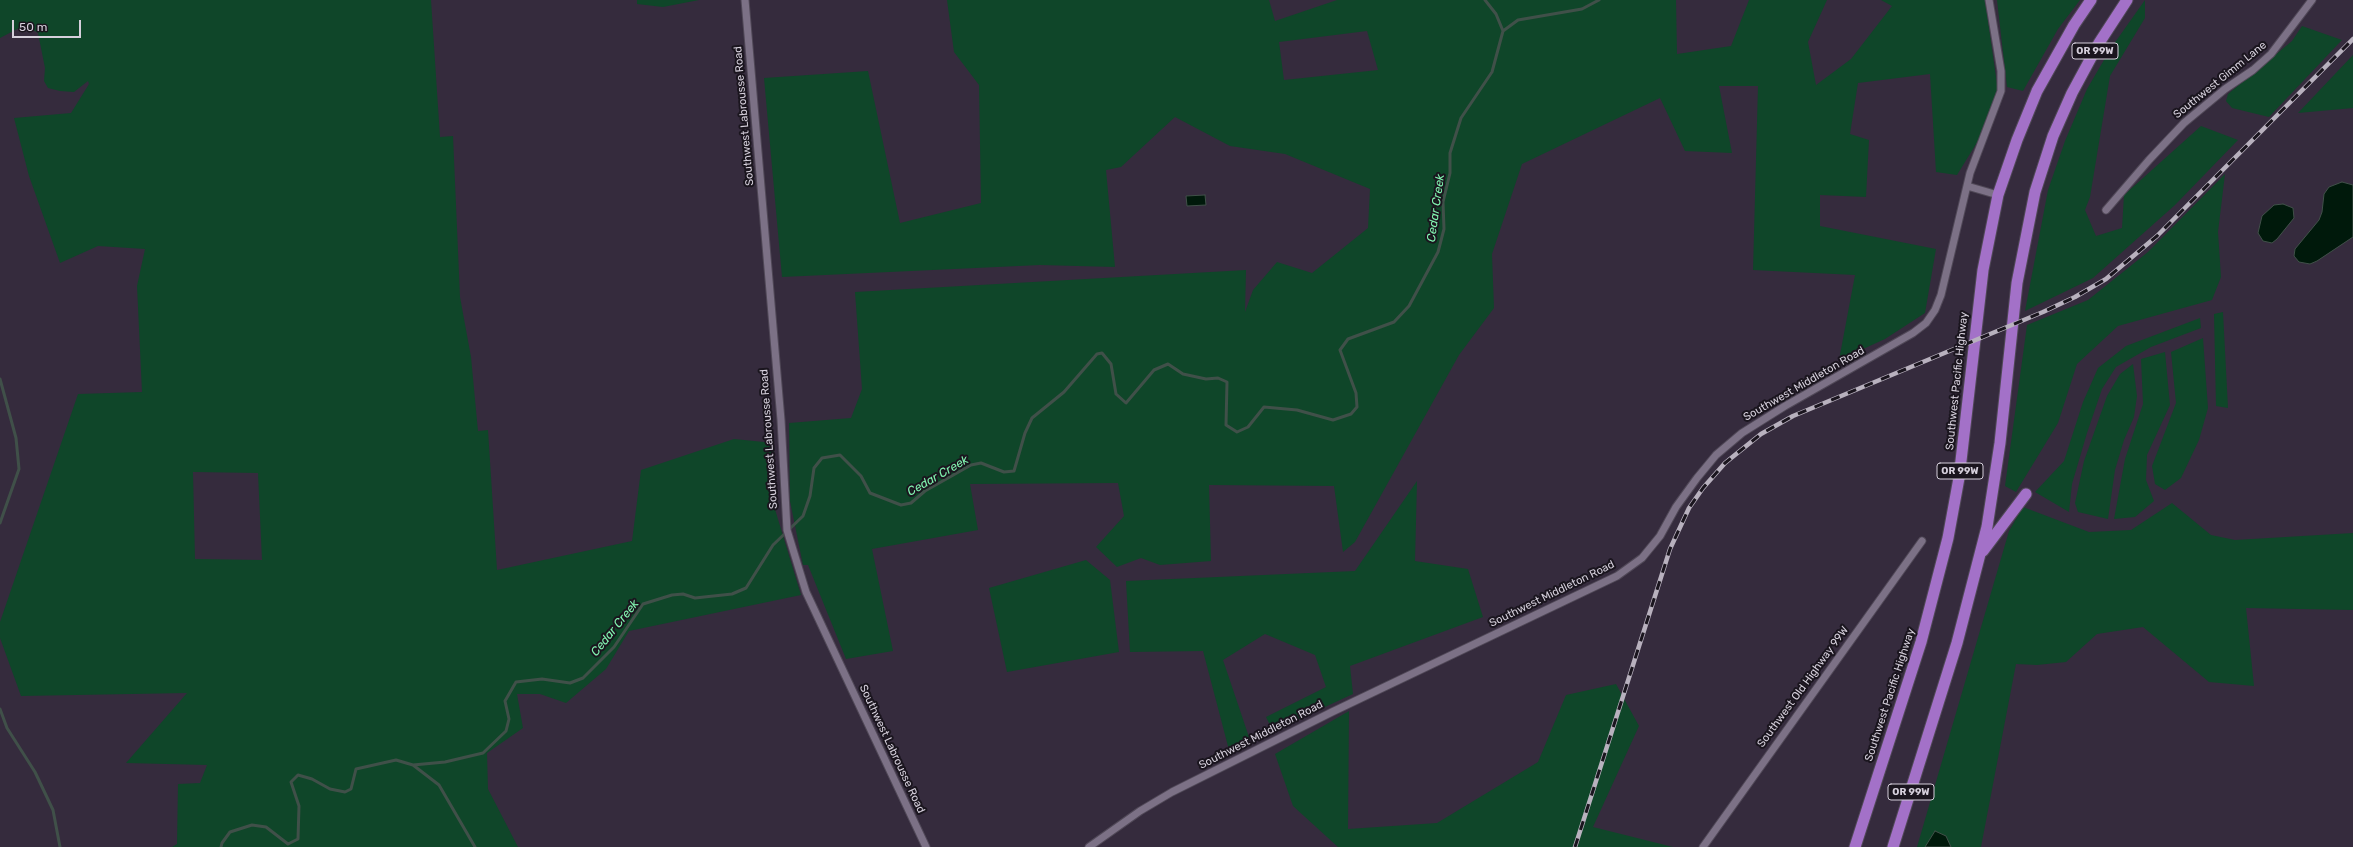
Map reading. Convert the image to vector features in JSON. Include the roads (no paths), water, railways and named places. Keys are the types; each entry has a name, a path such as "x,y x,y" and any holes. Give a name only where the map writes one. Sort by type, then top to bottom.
{"highway":[{"name":"Southwest Pacific Highway","path":"1855,847 1921,642 1948,538 1959,478 1983,270 1998,195 2017,140 2037,91 2074,25 2092,0"},
{"name":"OR 99W","path":"1894,847 1957,643 1980,555 1994,484 2017,283 2035,192 2053,136 2072,93 2099,43 2127,0"},
{"path":"1980,555 2026,494"}],"street":[{"name":"Southwest Labrousse Road","path":"745,0 780,420 784,508 792,546 806,592 926,847"},
{"name":"Southwest Middleton Road","path":"1088,847 1140,811 1172,792 1347,705 1617,576 1642,558 1660,536 1676,507 1697,478 1716,455 1742,433 1784,406 1913,333 1926,323 1935,310 1941,296 1973,164 2001,91 2001,71 1989,0"},
{"name":"Southwest Gimm Lane","path":"2106,210 2149,160 2184,123 2220,92 2253,70 2271,54 2312,0"},
{"path":"1967,186 1998,195"},
{"name":"Southwest Old Highway 99W","path":"1703,847 1922,540"}],"waterway":[{"path":"1485,0 1496,14 1503,31"},
{"name":"Cedar Creek","path":"221,847 222,843 230,832 252,825 266,827 288,844 298,839 299,806 291,782 298,775 312,779 330,789 345,792 351,789 356,769 396,760 413,765 445,762 483,753 506,731 509,719 505,701 516,682 542,679 570,683 583,678 614,647 643,604 672,595 683,594 695,598 732,594 746,588 773,545 803,516 810,496 814,468 822,458 840,455 861,476 870,493 901,505 911,503 925,491 971,465 981,463 1004,472 1014,471 1025,433 1032,418 1064,392 1097,354 1102,353 1111,364 1116,394 1126,403 1154,370 1168,364 1183,374 1206,379 1218,378 1227,382 1226,425 1237,432 1248,427 1264,407 1297,410 1333,420 1351,414 1357,407 1356,393 1340,350 1348,339 1394,322 1409,306 1438,252 1444,229 1443,202 1450,173 1450,153 1461,118 1492,72 1503,31 1518,20 1582,9 1599,0"},
{"path":"0,379 16,438 19,469 0,523"},
{"path":"0,709 7,728 35,772 53,810 60,847"},
{"path":"413,765 439,785 475,847"}],"railway":[{"path":"1575,847 1670,549 1689,508 1703,488 1725,463 1761,434 1793,416 2043,312 2075,297 2106,279 2157,236 2353,39"}]}
